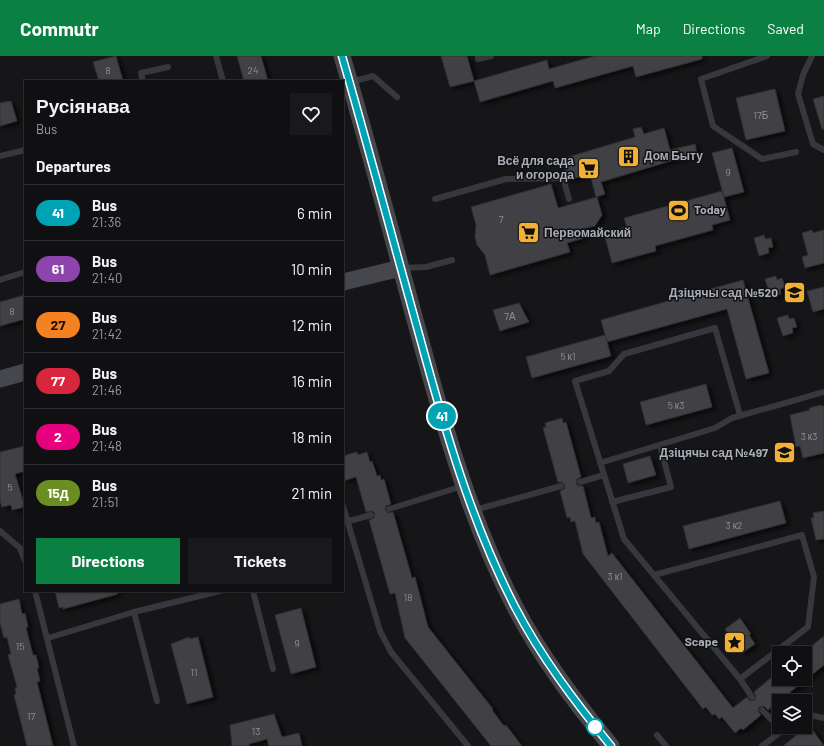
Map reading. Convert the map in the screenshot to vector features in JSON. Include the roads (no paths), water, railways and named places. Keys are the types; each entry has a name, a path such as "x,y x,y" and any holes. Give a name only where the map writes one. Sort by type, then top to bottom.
{"main road":[{"path":"342,56 445,427 473,510 491,557 528,631 563,686 611,746"},
{"path":"344,282 401,268"},
{"path":"0,379 24,372"}],"lane":[{"path":"216,56 223,80"},
{"path":"478,56 478,59 491,56"},
{"path":"767,56 701,79 713,126 762,159 796,152"},
{"path":"812,56 803,75 798,94 813,144 824,150"},
{"path":"144,80 141,73 168,66"},
{"path":"350,82 373,76 397,97"},
{"path":"0,156 24,150"},
{"path":"435,199 506,179 563,178 569,199"},
{"path":"401,268 426,267 452,260"},
{"path":"0,280 24,272"},
{"path":"740,416 715,328 624,354 609,371 575,381 624,539 740,679 752,697"},
{"path":"600,463 715,428 732,418 824,392"},
{"path":"612,502 670,487 660,445"},
{"path":"580,482 604,475"},
{"path":"390,509 465,486"},
{"path":"473,510 561,486"},
{"path":"344,508 349,521 380,631 387,645 468,746"},
{"path":"349,521 371,515"},
{"path":"0,531 23,546"},
{"path":"654,575 802,535 814,577 808,627 740,679"},
{"path":"35,592 74,746"},
{"path":"48,638 134,612 216,592"},
{"path":"253,592 273,669"},
{"path":"134,612 157,701"},
{"path":"762,710 772,719"},
{"path":"812,715 824,718"},
{"path":"762,746 775,734"},
{"path":"657,735 666,746"}],"place":[{"name":"Дом Быту","path":"628,156"},
{"name":"Всё для сада и огорода","path":"589,168"},
{"name":"Today","path":"679,210"},
{"name":"Первомайский","path":"529,233"},
{"name":"Дзіцячы сад №520","path":"794,293"},
{"name":"Дзіцячы сад №497","path":"784,453"},
{"name":"Scape","path":"734,642"}]}
